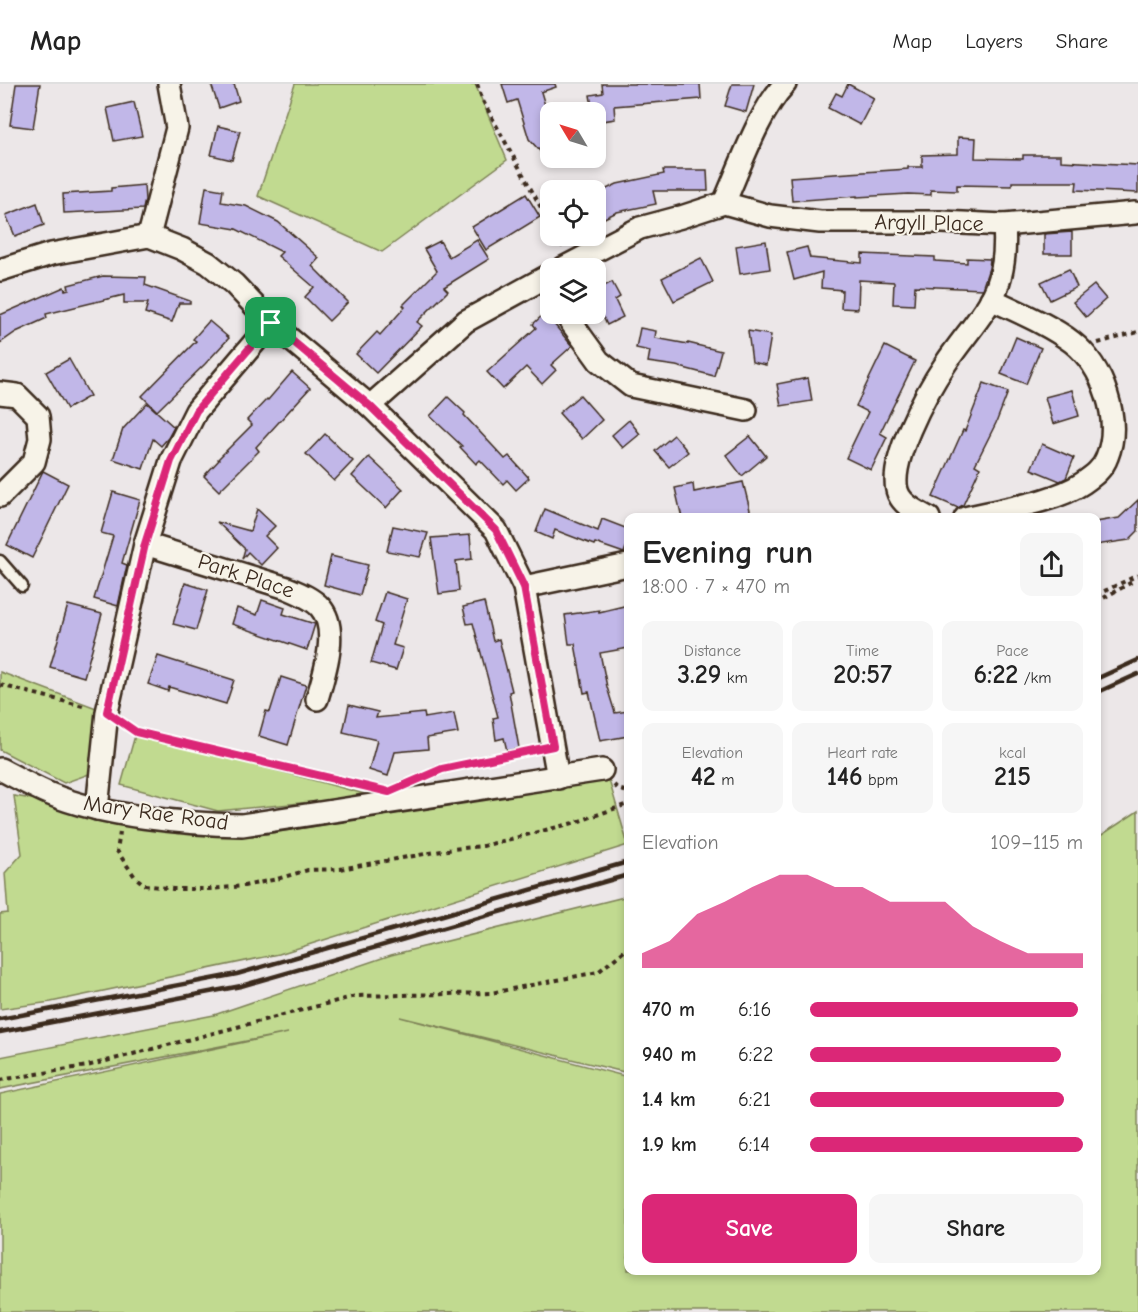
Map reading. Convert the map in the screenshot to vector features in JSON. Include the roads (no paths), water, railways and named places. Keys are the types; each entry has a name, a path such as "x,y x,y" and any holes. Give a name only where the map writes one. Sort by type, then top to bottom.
{"street":[{"path":"149,236 177,128 169,84"},
{"path":"582,258 640,228 724,202 758,127 776,93 785,84"},
{"name":"Argyll Place","path":"724,202 770,216 820,222 942,222 1004,225 1135,213"},
{"path":"919,513 899,497 895,478 897,465 916,416 945,364 992,299 1006,250 1004,225"},
{"path":"0,270 51,254 149,236 182,249 208,263 234,284 271,323 370,406 496,530 524,587 558,778"},
{"path":"370,406 466,321 505,298 540,286"},
{"path":"985,513 1059,495 1081,484 1099,471 1107,457 1112,435 1111,416 1097,371 1083,353 1051,328 992,299"},
{"path":"97,809 107,712 145,544 171,461 196,411 271,323"},
{"path":"572,324 599,360 632,386 746,410"},
{"path":"0,393 17,395 38,416 40,439 34,462 0,496"},
{"name":"Park Place","path":"145,544 287,588 305,596 322,608 331,645 318,699"},
{"path":"524,587 624,566"},
{"name":"Mary Rae Road","path":"0,769 51,794 97,809 210,824 242,825 558,778 606,775"}],"lane":[{"path":"0,561 22,586"}],"railway":[{"path":"1101,677 1138,660"},
{"path":"1101,691 1138,674"},
{"path":"0,1019 237,974 624,863"},
{"path":"0,1032 241,986 624,876"}]}
